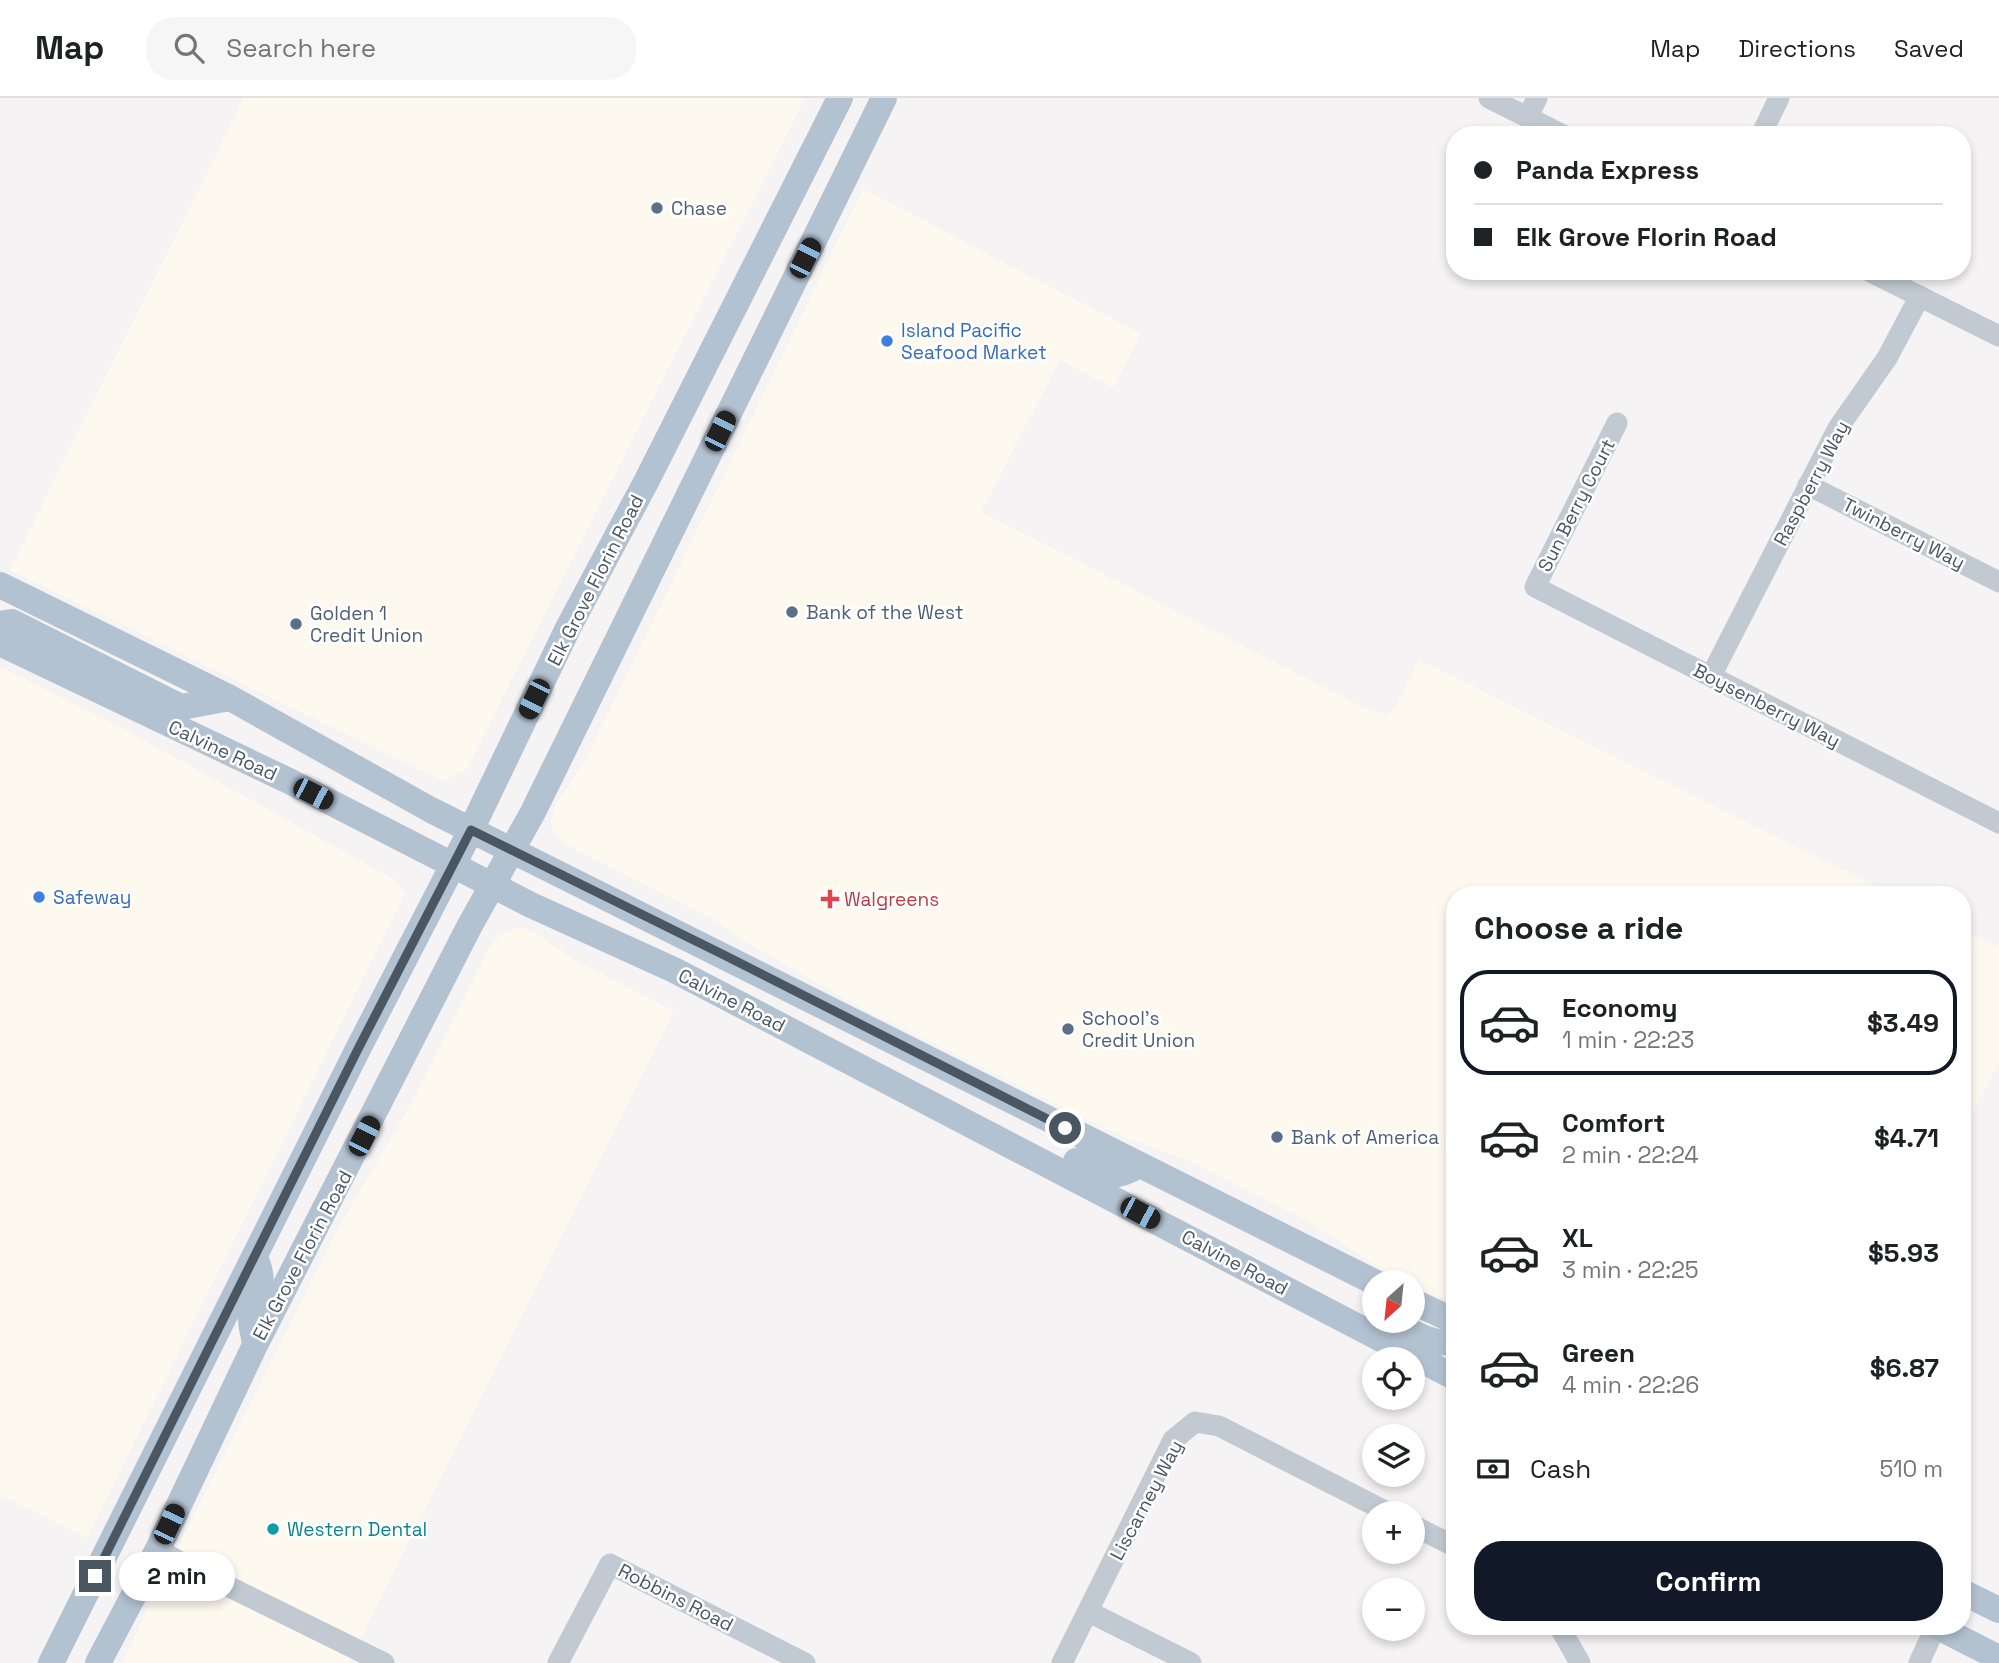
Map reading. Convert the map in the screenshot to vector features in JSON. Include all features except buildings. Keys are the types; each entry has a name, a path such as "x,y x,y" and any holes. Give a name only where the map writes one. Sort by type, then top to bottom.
{"main road":[{"name":"Elk Grove Florin Road","path":"51,1663 471,830 568,628 647,480 840,98"},
{"name":"Elk Grove Florin Road","path":"98,1663 158,1549 255,1345 597,683 884,98"},
{"name":"Calvine Road","path":"0,585 230,698 431,810 1362,1276"},
{"path":"0,624 12,622 181,708 230,698"},
{"name":"Calvine Road","path":"0,643 289,782 492,885 674,970 1320,1307 1446,1369"},
{"path":"991,1135 1033,1140 1112,1176 1126,1173 1139,1165"},
{"path":"255,1257 261,1273 261,1287 251,1317 255,1345"},
{"path":"1320,1307 1362,1314"},
{"path":"1425,1307 1446,1317"},
{"path":"1418,1334 1436,1342 1446,1343"},
{"path":"1971,1596 1999,1610"},
{"path":"1954,1635 1999,1658"}],"street":[{"path":"1489,98 1533,108 1553,126"},
{"path":"1765,126 1779,98"},
{"path":"1887,280 1999,336"},
{"name":"Raspberry Way","path":"1711,676 1838,428 1887,358 1920,296"},
{"name":"Sun Berry Court","path":"1535,587 1617,423"},
{"name":"Twinberry Way","path":"1808,485 1999,582"},
{"name":"Boysenberry Way","path":"1535,587 1999,822"},
{"name":"Liscarney Way","path":"1062,1663 1173,1440 1195,1422 1219,1426 1366,1501"},
{"path":"1425,1532 1446,1542"},
{"path":"158,1549 187,1566 384,1663"},
{"name":"Robbins Road","path":"558,1663 610,1564 805,1663"},
{"path":"1088,1612 1191,1663"},
{"path":"1564,1635 1580,1663"},
{"path":"1919,1663 1932,1635"}],"shaded area":[{"path":"244,98 805,98 466,770 443,781 10,570"},
{"path":"863,189 1141,334 1113,388 1060,360 981,512 1371,711 1387,714 1395,708 1419,660 1876,886 1446,886 1446,1299 1425,1291 1425,1270 1383,1270 1309,1222 1191,1162 1113,1132 863,1009 739,938 718,922 562,842 553,831 551,822 554,808 585,761"},
{"path":"0,667 125,730 395,880 405,894 87,1538 0,1495"},
{"path":"522,928 534,932 570,957 674,1011 348,1663 123,1663 147,1609 339,1227 411,1104 487,952 498,936 511,929"},
{"path":"1971,933 1999,947 1999,1061 1971,1116"}],"place":[{"name":"Chase","path":"657,208"},
{"name":"Island Pacific Seafood Market","path":"887,341"},
{"name":"Bank of the West","path":"792,612"},
{"name":"Golden 1 Credit Union","path":"296,624"},
{"name":"Safeway","path":"39,897"},
{"name":"Walgreens","path":"830,899"},
{"name":"School's Credit Union","path":"1068,1029"},
{"name":"Bank of America","path":"1277,1137"},
{"name":"Western Dental","path":"273,1529"}],"route":[{"path":"95,1576 358,1049 471,830 1065,1128"}]}
